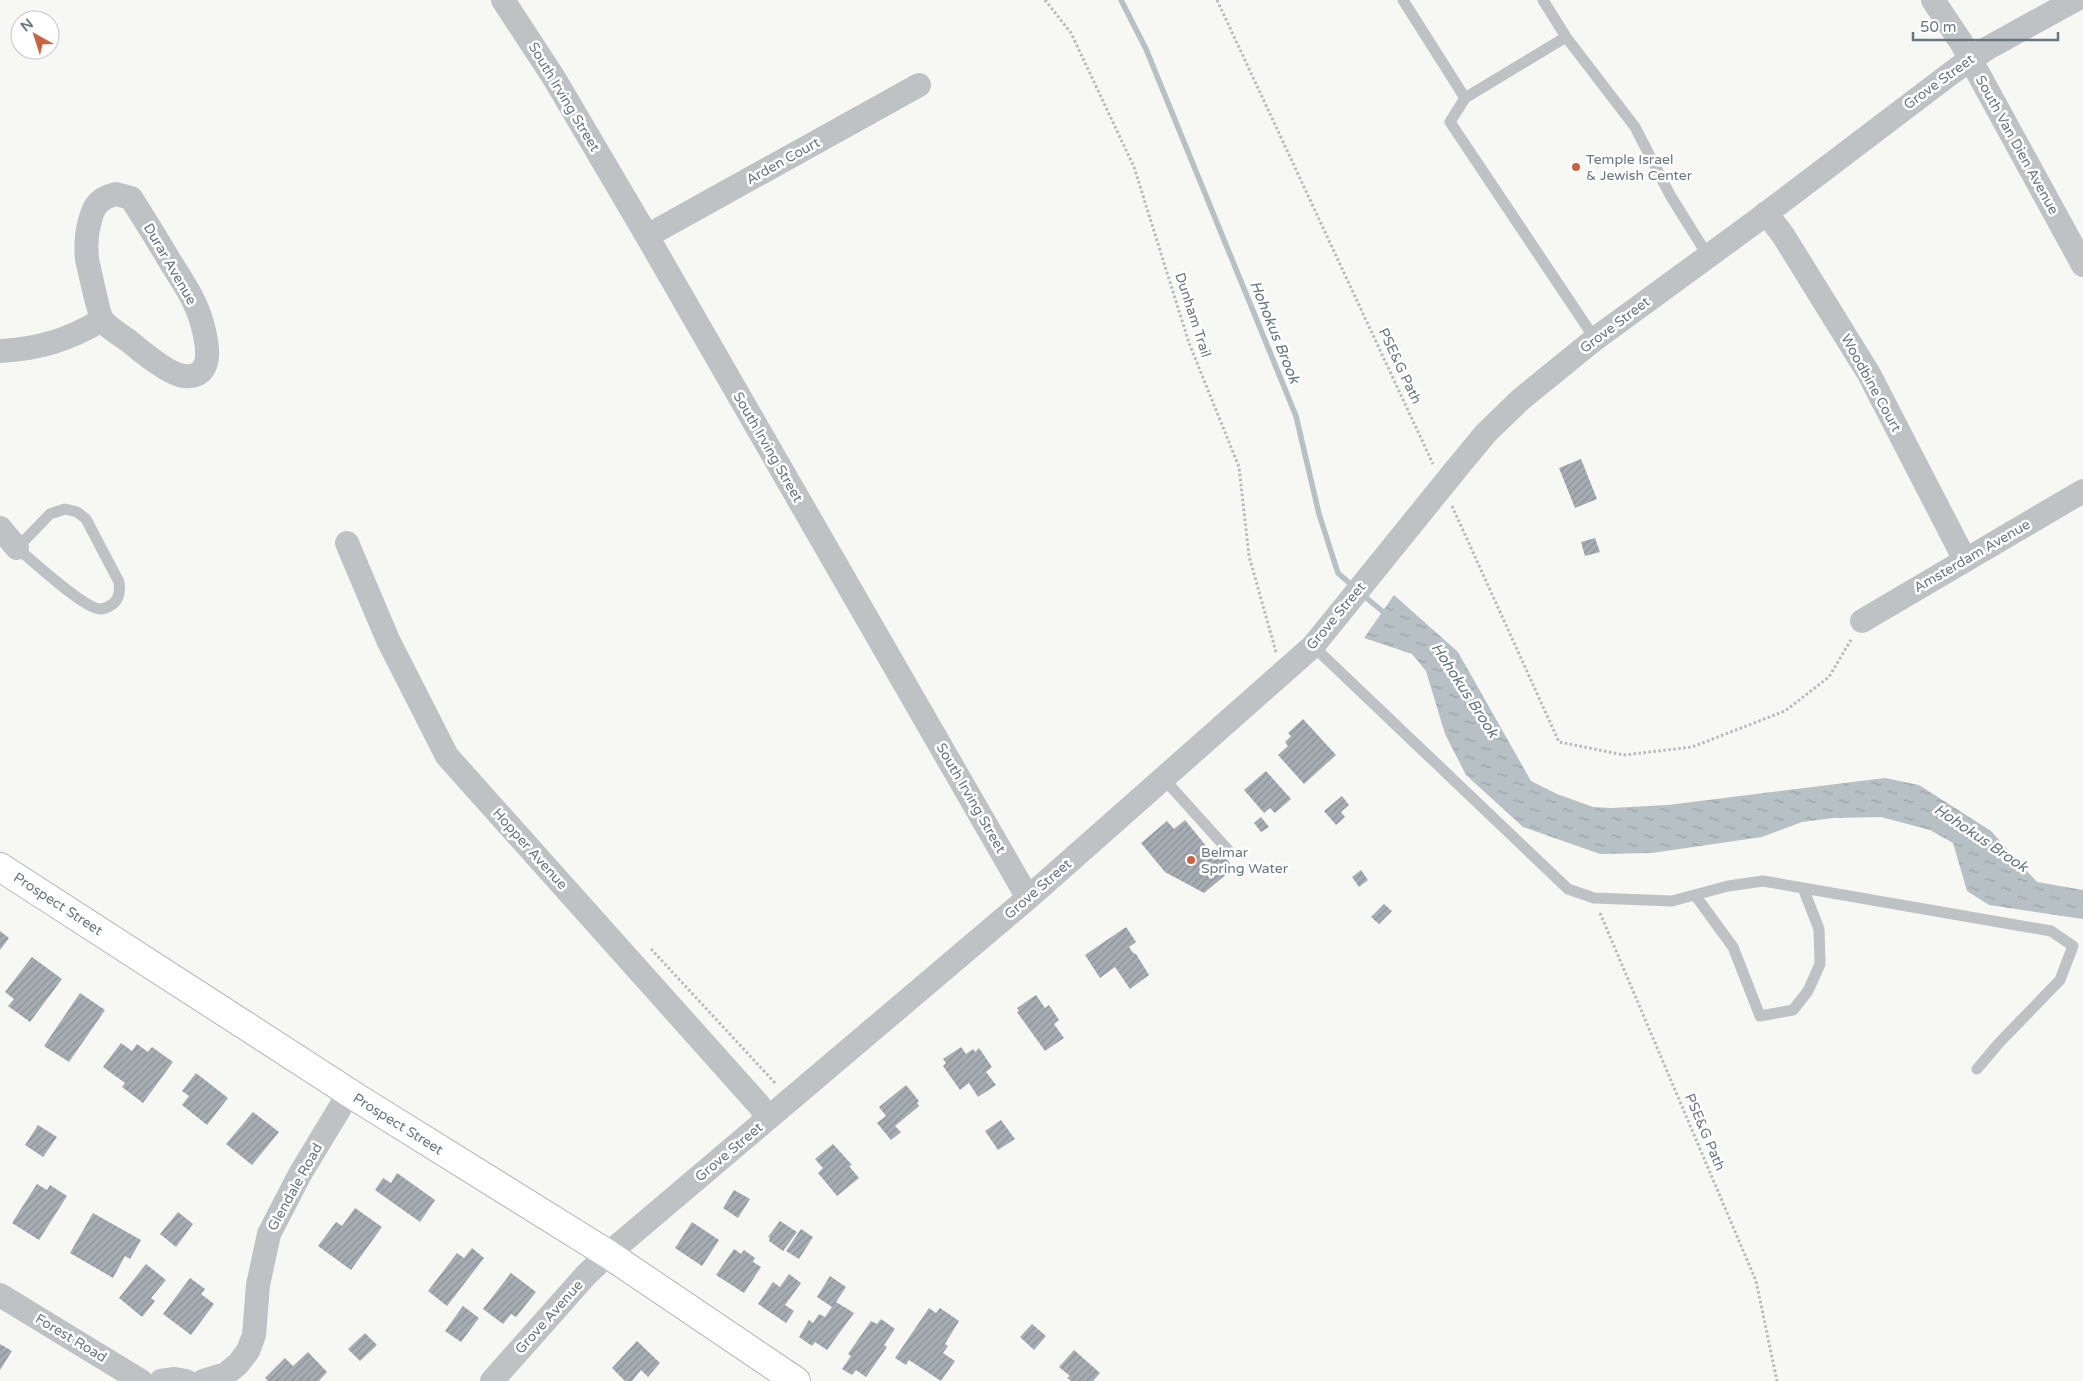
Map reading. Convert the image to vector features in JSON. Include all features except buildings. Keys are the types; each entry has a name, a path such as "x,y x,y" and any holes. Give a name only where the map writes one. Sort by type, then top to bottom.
{"main road":[{"name":"Prospect Street","path":"0,867 350,1093 608,1254 796,1381"}],"street":[{"name":"South Irving Street","path":"502,0 554,78 647,236 1028,898"},
{"name":"South Van Dien Avenue","path":"1933,0 1970,59 2083,266"},
{"name":"Grove Street","path":"608,1254 1028,898 1313,646 1443,484 1486,433 1520,400 1595,339 1970,59 2075,0"},
{"name":"Arden Court","path":"647,236 919,85"},
{"name":"Durar Avenue","path":"116,194 131,198 190,294 202,322 208,348 208,360 203,369 194,375 184,376 175,373 143,353 102,320 87,259 86,238 95,205 105,196 116,194"},
{"name":"Woodbine Court","path":"1766,213 1783,236 1869,374 1965,560"},
{"path":"0,351 24,350 52,344 81,333 102,320"},
{"name":"Amsterdam Avenue","path":"1862,621 2083,491"},
{"path":"0,528 17,548"},
{"name":"Hopper Avenue","path":"347,543 388,640 447,756 753,1098 768,1118"},
{"name":"Glendale Road","path":"203,1381 226,1374 238,1364 248,1351 254,1336 259,1277 269,1234 300,1174 350,1093"},
{"name":"Grove Avenue","path":"492,1381 586,1274 608,1254"},
{"name":"Forest Road","path":"0,1295 141,1381"},
{"path":"161,1381 175,1379 186,1381"}],"lane":[{"path":"1403,0 1465,98"},
{"path":"1543,0 1566,37 1635,127 1670,195 1708,256"},
{"path":"1566,37 1465,98 1450,122 1595,339"},
{"path":"65,509 76,512 86,519 119,582 120,591 117,600 110,606 100,609 91,606 55,581 17,548 50,514 65,509"},
{"path":"1313,646 1568,889 1594,898 1672,901 1728,886 1763,881 2051,931 2073,946 2060,980 1999,1043 1977,1069"},
{"path":"1164,779 1228,850"},
{"path":"1695,894 1732,946 1760,1016 1793,1010 1808,991 1820,964 1819,929 1803,888"}],"path":[{"name":"Dunham Trail","path":"1045,0 1070,33 1134,166 1189,343 1239,467 1249,556 1276,653"},
{"name":"PSE&G Path","path":"1217,0 1443,484 1559,742 1624,755 1692,747 1785,711 1829,676 1862,621"},
{"name":"PSE&G Path","path":"1594,898 1756,1282 1777,1381"}],"water":[{"path":"1394,595 1458,652 1531,781 1557,794 1593,807 1611,808 1668,805 1885,778 1919,785 1991,831 2037,882 2083,890 2083,919 1989,905 1967,891 1953,843 1930,830 1881,817 1833,818 1802,822 1762,837 1652,853 1600,854 1523,827 1466,775 1445,734 1426,671 1412,654 1364,638"}],"waterway":[{"name":"Hohokus Brook","path":"1121,0 1146,49 1296,416 1319,514 1338,573 1354,587"},
{"name":"Hohokus Brook","path":"1363,595 1388,616"}],"place":[{"name":"Temple Israel & Jewish Center","path":"1576,167"},
{"name":"Belmar Spring Water","path":"1191,860"}]}
